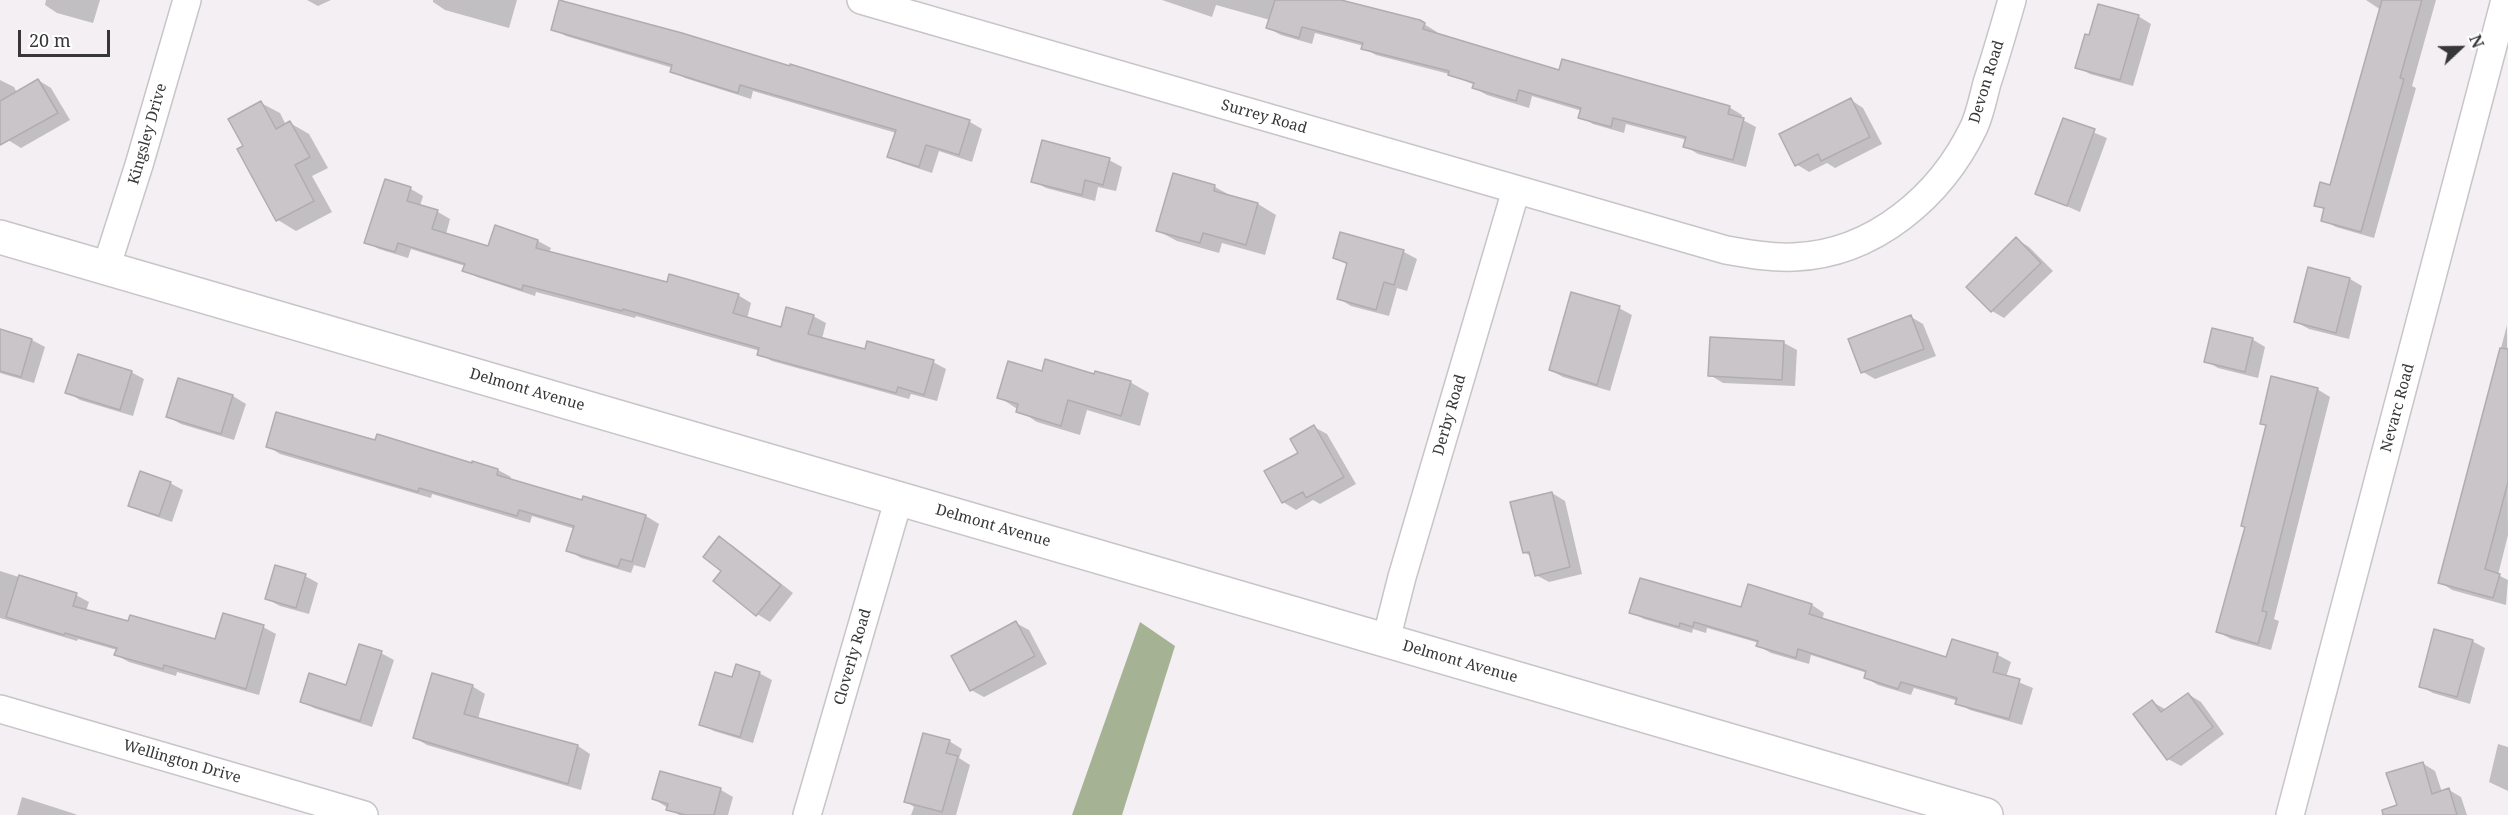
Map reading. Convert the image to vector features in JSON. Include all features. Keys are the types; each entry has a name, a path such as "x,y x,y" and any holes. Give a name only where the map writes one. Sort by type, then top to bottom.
{"street":[{"name":"Kingsley Drive","path":"106,267 140,165 186,0"},
{"name":"Surrey Road","path":"861,0 1668,234"},
{"name":"Devon Road","path":"1668,234 1745,254 1796,257 1837,249 1870,236 1907,214 1929,195 1956,162 1975,124 2012,0"},
{"name":"Nevarc Road","path":"2290,815 2505,0"},
{"name":"Derby Road","path":"1386,640 1516,189"},
{"name":"Delmont Avenue","path":"0,237 1986,815"},
{"name":"Cloverly Road","path":"807,815 899,498"},
{"name":"Wellington Drive","path":"0,709 364,815"}],"green space":[{"path":"1140,622 1175,646 1122,815 1072,815"}],"building":[{"path":"559,0 682,33 790,66 790,64 970,120 959,155 926,145 919,167 887,157 896,130 740,85 738,93 670,72 672,65 551,30"},
{"path":"1275,0 1341,0 1420,20 1425,23 1423,29 1559,70 1562,59 1730,106 1728,114 1744,118 1733,160 1683,147 1686,137 1613,118 1611,127 1578,118 1581,108 1519,90 1516,101 1472,88 1474,83 1448,75 1449,71 1361,49 1363,43 1302,27 1299,38 1266,28"},
{"path":"2382,0 2422,0 2400,78 2404,79 2361,232 2321,221 2324,208 2314,206 2320,182 2330,185"},
{"path":"2098,4 2139,15 2120,80 2075,68 2085,34 2089,35"},
{"path":"38,79 58,113 0,145 0,101"},
{"path":"1851,98 1870,137 1821,161 1818,154 1795,166 1779,134"},
{"path":"261,101 276,129 290,121 310,157 295,165 314,201 276,221 237,149 243,146 228,119"},
{"path":"2063,118 2095,129 2067,206 2035,194"},
{"path":"1042,140 1110,158 1103,185 1085,180 1082,195 1031,182"},
{"path":"1173,173 1215,185 1214,191 1258,203 1246,245 1203,233 1200,243 1156,231"},
{"path":"385,179 411,187 407,201 438,210 432,229 488,246 495,225 538,240 536,248 667,282 669,274 739,294 733,313 781,327 786,307 814,315 808,334 865,349 867,341 934,360 924,395 898,387 896,393 757,355 759,348 623,309 622,311 523,285 522,290 462,271 465,264 398,243 395,252 364,243"},
{"path":"1340,232 1404,250 1394,285 1384,282 1376,310 1337,299 1347,263 1333,258"},
{"path":"2016,237 2041,263 1991,312 1966,287"},
{"path":"2308,267 2350,278 2336,333 2294,322"},
{"path":"1571,292 1620,306 1597,385 1549,370"},
{"path":"1911,315 1924,349 1861,373 1848,339"},
{"path":"2212,328 2253,338 2245,372 2204,362"},
{"path":"0,329 32,339 21,377 0,371"},
{"path":"1710,337 1784,341 1782,380 1708,376"},
{"path":"2500,348 2508,349 2508,482 2485,569 2500,574 2493,598 2438,583"},
{"path":"78,354 132,371 120,410 65,393"},
{"path":"1045,359 1094,374 1095,371 1131,381 1121,416 1068,400 1061,426 1016,412 1018,404 997,398 1008,361 1042,371"},
{"path":"2271,376 2318,388 2262,611 2267,612 2258,644 2216,632 2245,527 2241,526 2266,425 2260,424"},
{"path":"178,378 233,395 221,434 166,417"},
{"path":"276,412 375,440 377,434 498,469 497,475 582,500 583,496 646,515 632,562 621,559 618,567 566,551 574,526 519,510 517,516 419,488 418,492 266,447"},
{"path":"1314,425 1344,477 1306,498 1303,492 1282,503 1264,471 1298,453 1290,439"},
{"path":"140,471 171,482 159,516 128,506"},
{"path":"1552,492 1570,567 1535,576 1529,552 1523,553 1510,502"},
{"path":"719,536 781,585 756,616 713,581 721,571 703,557"},
{"path":"275,565 306,574 296,608 265,599"},
{"path":"19,575 77,593 73,606 128,621 130,615 215,639 223,613 264,625 246,689 164,665 163,669 114,655 117,648 6,617"},
{"path":"1640,578 1741,607 1748,584 1812,604 1809,614 1946,657 1952,639 1998,653 1993,672 2020,679 2009,719 1955,704 1957,698 1901,682 1898,689 1864,678 1866,671 1798,649 1796,658 1756,646 1758,641 1694,622 1693,627 1680,623 1679,627 1629,613"},
{"path":"1016,621 1035,656 970,691 951,656"},
{"path":"2434,629 2473,640 2457,697 2419,687"},
{"path":"359,644 382,651 360,721 300,702 309,673 346,685"},
{"path":"736,664 760,672 740,737 699,725 715,672 732,677"},
{"path":"432,673 473,685 464,714 578,745 568,784 413,738"},
{"path":"2188,693 2213,727 2167,760 2133,714 2152,700 2161,712"},
{"path":"923,733 950,740 946,753 958,756 942,812 904,802"},
{"path":"2423,762 2432,794 2449,788 2457,815 2383,815 2382,810 2397,805 2386,773"},
{"path":"660,771 721,788 714,815 686,815 666,810 668,804 652,799"}]}
